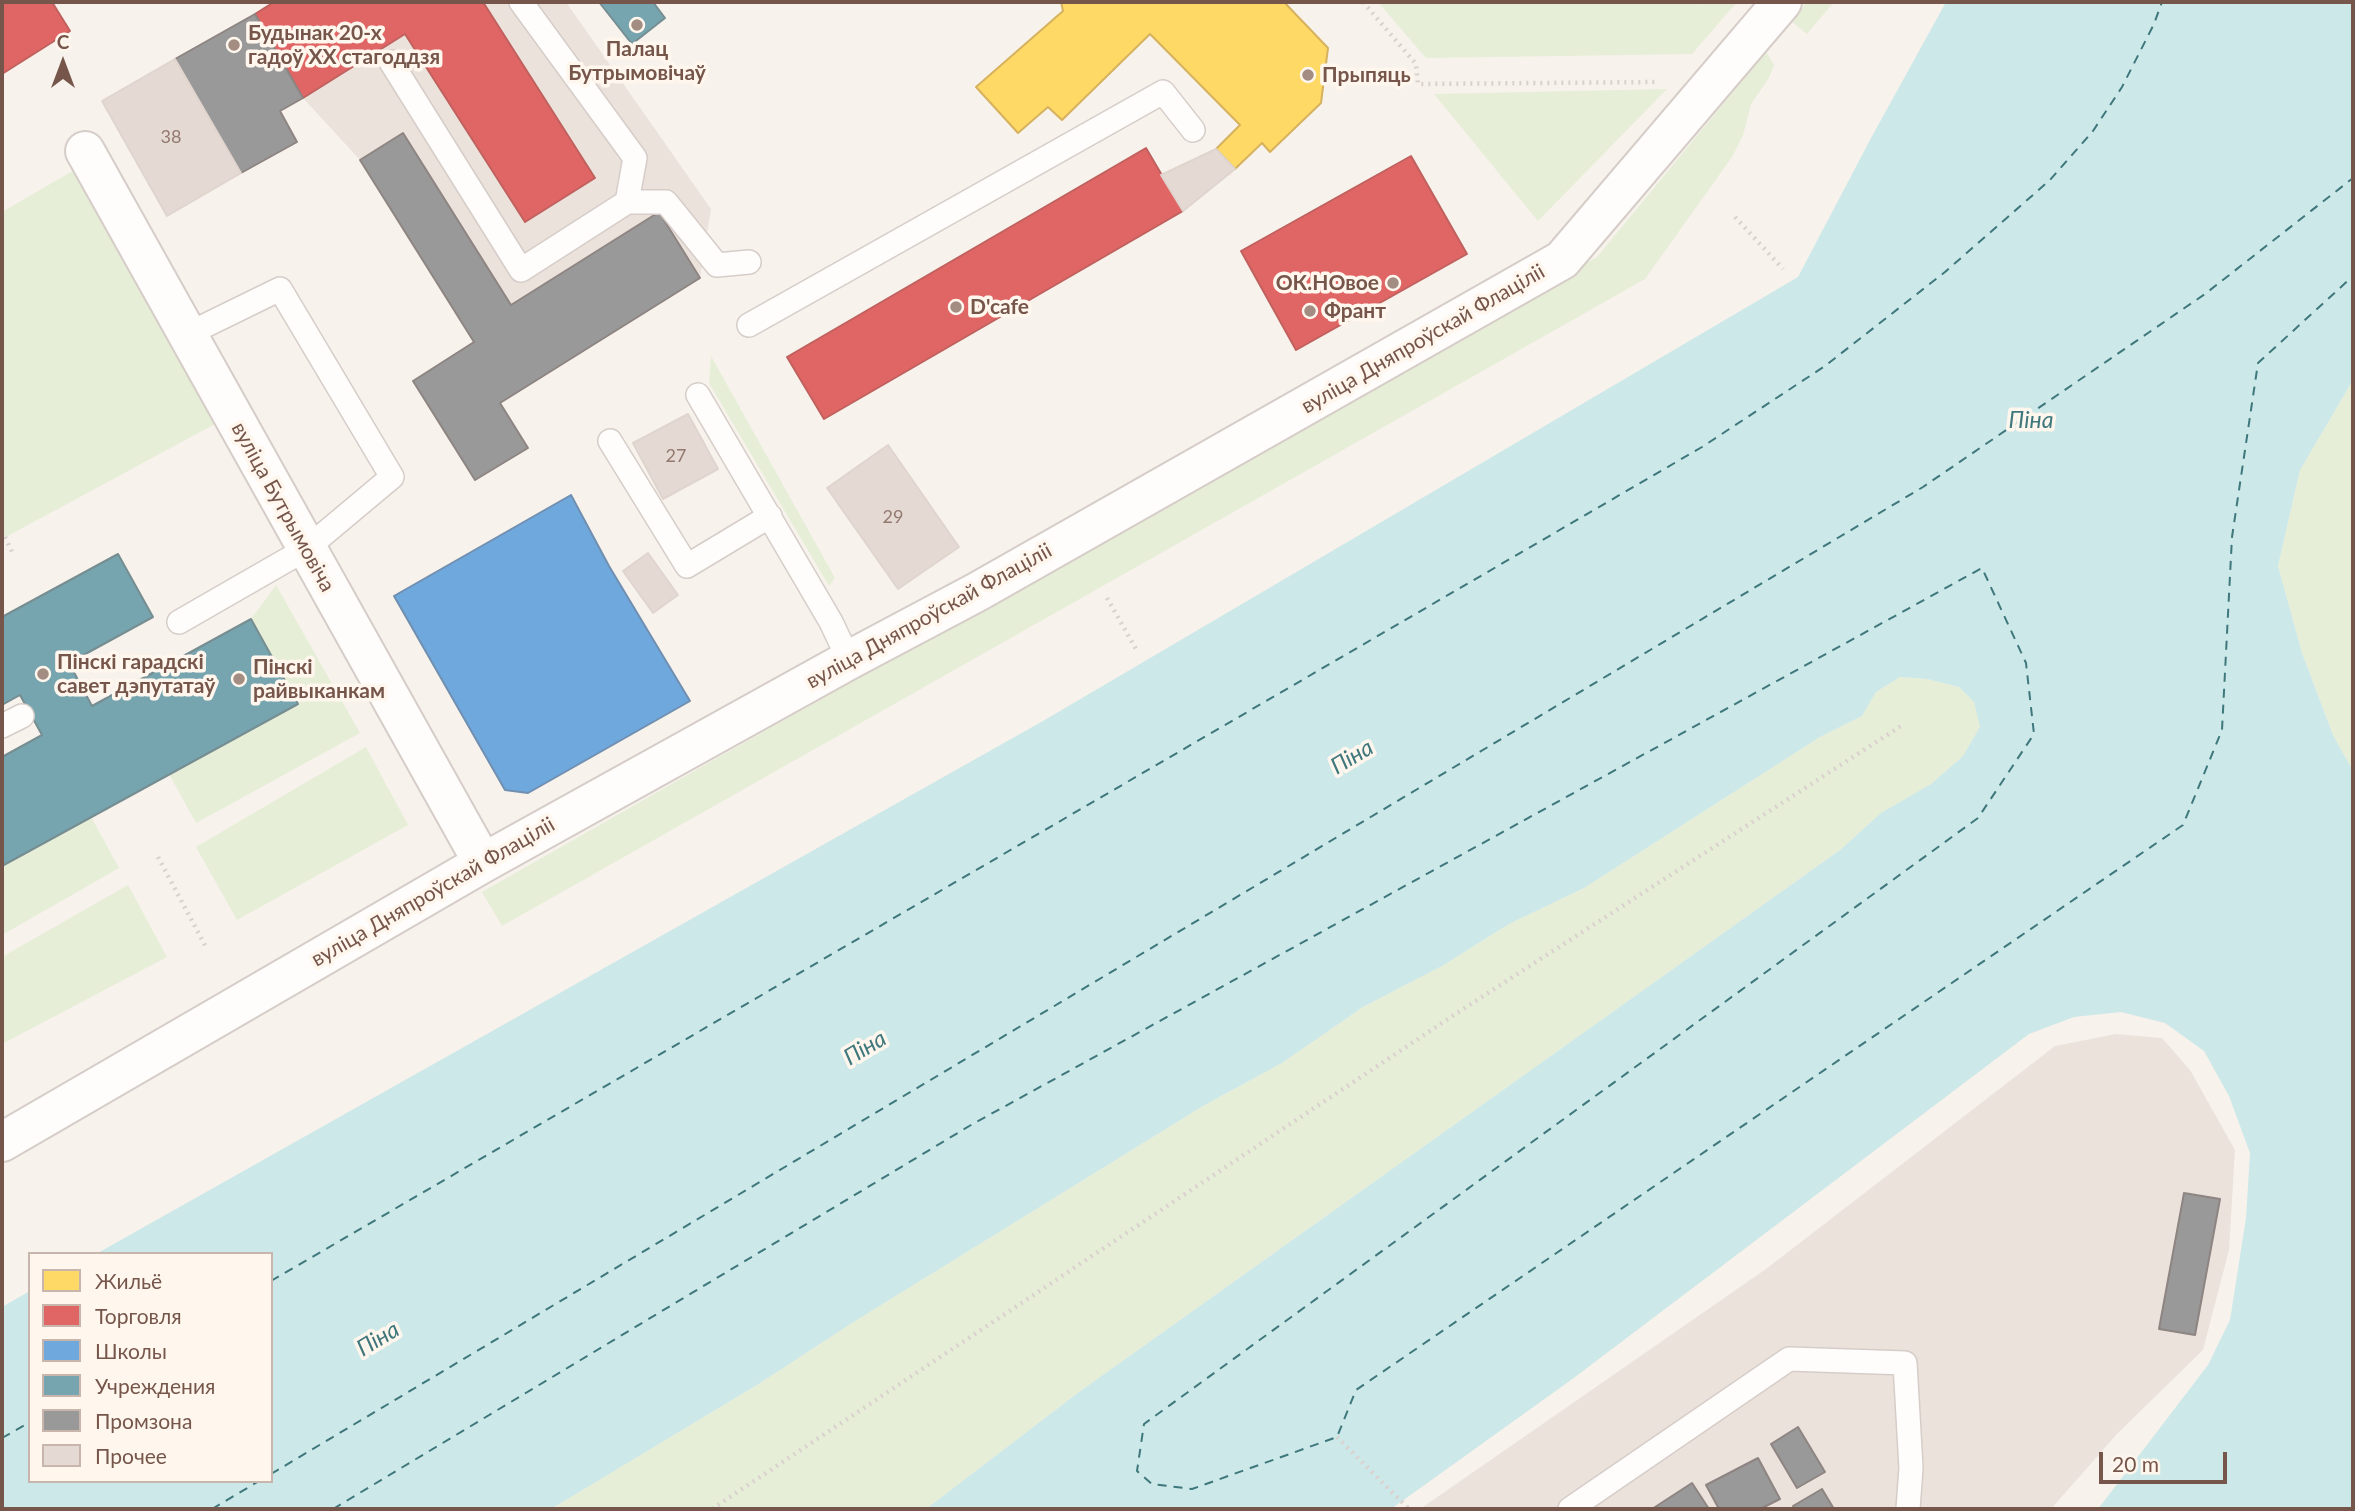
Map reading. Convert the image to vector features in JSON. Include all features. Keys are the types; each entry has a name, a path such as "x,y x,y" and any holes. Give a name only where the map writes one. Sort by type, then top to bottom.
{"street":[{"name":"вуліца Дняпроўскай Флаціліі","path":"2,1142 483,863 977,592 1562,260 1782,2"},
{"name":"вуліца Бутрымовіча","path":"85,151 483,863"}],"lane":[{"path":"521,2 635,158 627,202"},
{"path":"391,62 521,270 627,202 666,202 716,265 749,262"},
{"path":"749,326 1163,92 1193,130"},
{"path":"179,622 306,549 392,477 280,289 186,335"},
{"path":"698,395 831,622 849,660"},
{"path":"610,441 687,566 770,516"},
{"path":"1570,1509 1790,1359 1905,1363 1911,1468 1908,1509"}],"path":[{"path":"1363,2 1416,64 1418,84 1661,82"},
{"path":"1735,217 1783,269"},
{"path":"5,537 12,554"},
{"path":"1107,597 1136,649"},
{"path":"712,1509 1442,1023 1901,726"},
{"path":"158,857 207,950"},
{"path":"1336,1437 1409,1509"}],"shaded area":[{"path":"274,2 566,2 711,209 700,278 500,403 474,342 360,160 303,98 255,14"},
{"path":"2116,1034 2162,1038 2190,1070 2235,1150 2229,1250 2203,1350 2117,1434 2051,1509 1420,1509 1766,1269 2055,1046"}],"green space":[{"path":"1378,2 1699,2 1704,5 1707,2 1737,2 1692,54 1426,58"},
{"path":"1807,2 1834,2 1807,34 1791,21"},
{"path":"1766,52 1774,65 1769,78 1751,104 1743,135 1732,157 1645,279 502,926 482,892 1597,257"},
{"path":"1667,89 1538,221 1434,94"},
{"path":"76,169 215,424 2,539 2,212"},
{"path":"711,356 835,578 829,586 709,383"},
{"path":"2353,380 2353,771 2333,735 2302,653 2278,566 2300,470"},
{"path":"276,585 360,733 196,823 169,774 298,704 251,619"},
{"path":"1900,677 1927,679 1959,687 1974,702 1981,727 1963,756 1931,784 1881,813 1840,850 1079,1392 926,1509 551,1509 757,1385 852,1323 1203,1106 1282,1063 1363,1007 1442,966 1509,924 1584,888 1820,737 1862,716 1876,692"},
{"path":"366,747 408,825 237,920 196,847"},
{"path":"91,817 119,868 2,935 2,866"},
{"path":"128,885 167,957 2,1044 2,957"}],"water":[{"name":"Піна","path":"1946,2 2353,2 2353,380 2300,470 2278,566 2302,653 2333,735 2353,771 2353,1509 2098,1509 2208,1365 2230,1320 2246,1218 2250,1153 2229,1096 2204,1051 2165,1023 2121,1012 2074,1017 2029,1034 1571,1380 1391,1509 926,1509 1079,1392 1840,850 1881,813 1931,784 1963,756 1980,727 1974,702 1959,687 1927,679 1900,677 1876,692 1862,716 1820,737 1584,888 1509,924 1442,966 1363,1007 1282,1063 1203,1106 852,1323 757,1385 551,1509 2,1509 2,1307 28,1292 28,1483 273,1483 273,1252 100,1252 1043,721 1798,277"}],"building: Жильё":[{"path":"1061,2 1284,2 1328,48 1321,103 1270,152 1262,143 1235,169 1216,149 1240,125 1150,34 1062,120 1048,107 1018,133 976,87 1063,11"}],"building: Торговля":[{"path":"2,2 52,2 70,31 2,74"},
{"path":"274,2 483,2 595,178 525,222 405,34 303,98 255,14"},
{"path":"1146,148 1183,211 824,419 787,357"},
{"path":"1411,156 1467,254 1296,350 1241,251"}],"building: Школы":[{"path":"571,495 609,566 690,701 528,793 505,790 394,596"}],"building: Учреждения":[{"name":"Палац Бутрымовічаў","path":"599,2 653,2 665,18 632,44"},
{"path":"118,554 153,617 69,663 92,706 251,619 298,704 2,866 2,757 42,735 20,695 2,705 2,617"}],"building: Промзона":[{"path":"255,14 303,98 280,111 297,142 241,173 175,59"},
{"path":"403,133 511,305 659,212 700,278 500,403 528,448 475,480 413,381 474,342 360,160"},
{"path":"2184,1193 2220,1199 2195,1335 2159,1329"},
{"path":"1798,1427 1825,1472 1797,1488 1771,1444"},
{"path":"1758,1458 1780,1499 1760,1509 1719,1509 1706,1485"},
{"path":"1692,1483 1709,1509 1652,1509"},
{"path":"1822,1489 1834,1509 1795,1509 1793,1506"}],"building: Прочее":[{"path":"175,59 241,173 167,216 102,101"},
{"path":"1216,149 1235,169 1183,211 1161,175"},
{"path":"688,414 718,469 663,499 633,443"},
{"path":"888,445 959,547 898,589 827,488"},
{"path":"648,553 678,595 653,613 623,571"}],"ferry route":[{"path":"273,1280 1702,447 1825,366 1945,272 2050,180 2093,131 2122,87 2154,24 2162,2"},
{"path":"273,1473 1923,487 2205,294 2353,178"},
{"path":"333,1509 971,1125 1982,568 2026,663 2034,734 1978,818 1144,1424 1137,1471 1152,1484 1192,1489 1337,1437 1356,1390 2183,825 2222,730 2232,537 2258,363 2353,276"},
{"path":"2,1438 28,1423"},
{"path":"212,1509 256,1483"}],"place":[{"name":"Палац Бутрымовічаў","path":"637,25"},
{"name":"Будынак 20-х гадоў ХХ стагоддзя","path":"234,45"},
{"name":"Прыпяць","path":"1308,75"},
{"name":"ОК.НОвое","path":"1393,283"},
{"name":"D'cafe","path":"956,307"},
{"name":"Франт","path":"1310,311"},
{"name":"Пінскі гарадскі савет дэпутатаў","path":"43,674"},
{"name":"Пінскі райвыканкам","path":"239,679"}]}
